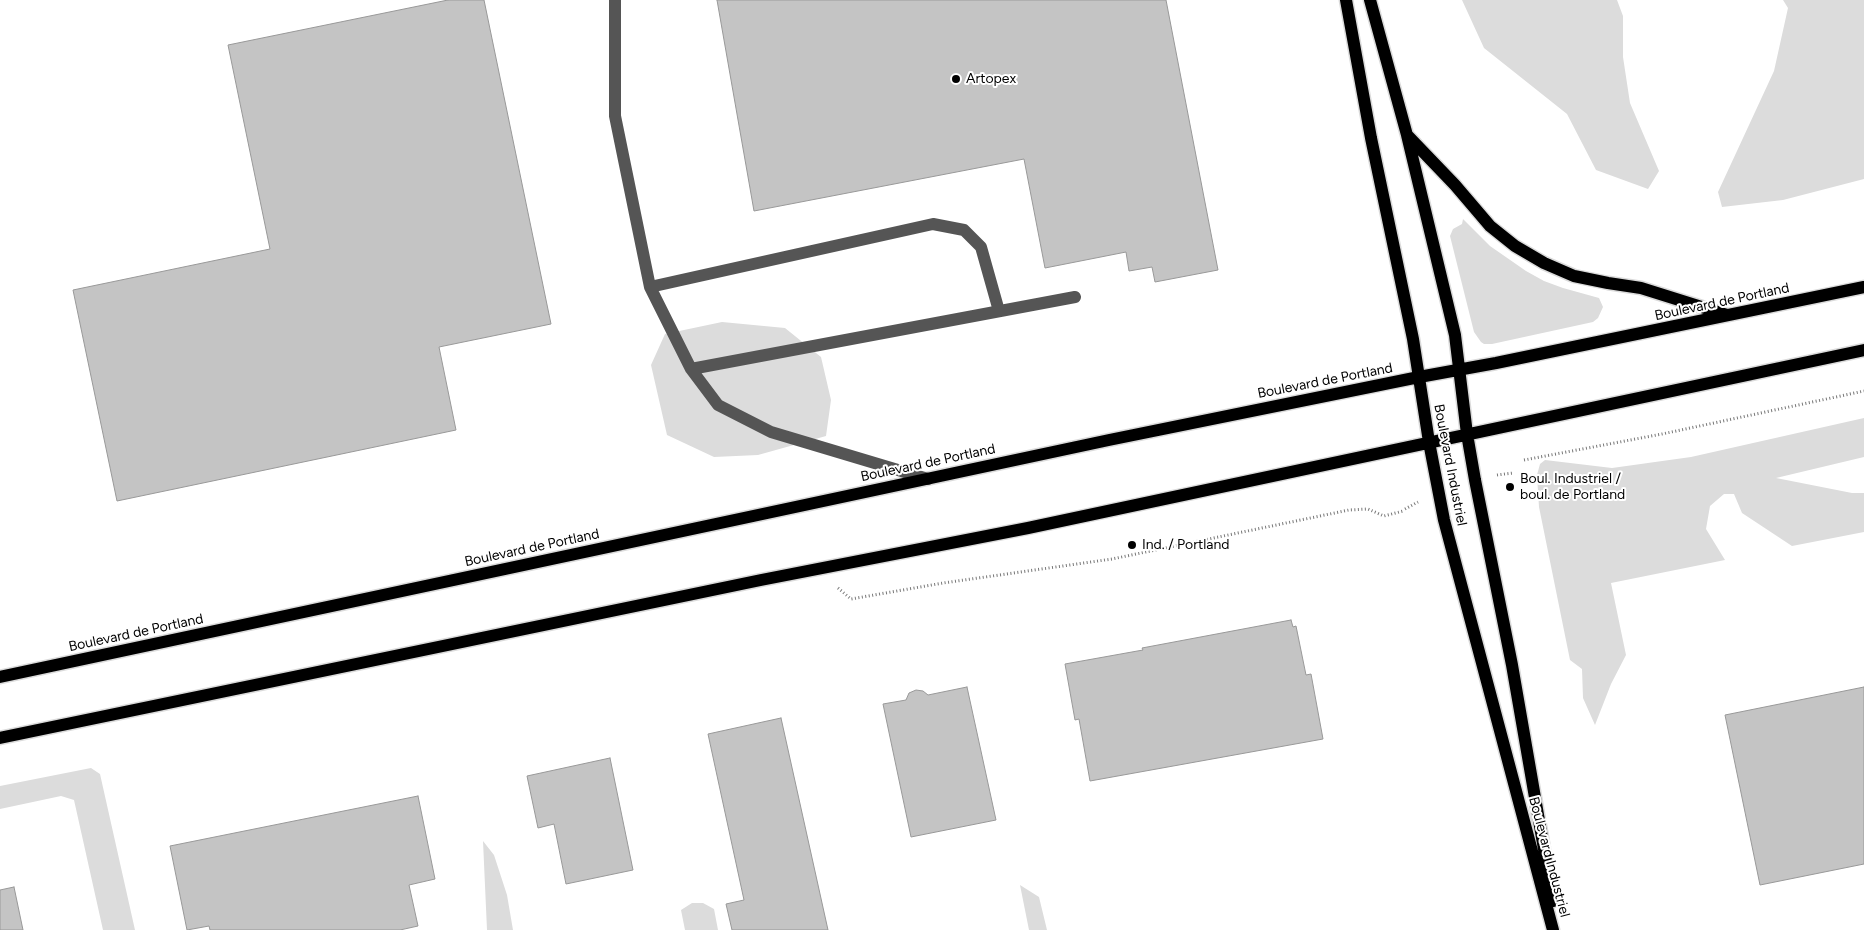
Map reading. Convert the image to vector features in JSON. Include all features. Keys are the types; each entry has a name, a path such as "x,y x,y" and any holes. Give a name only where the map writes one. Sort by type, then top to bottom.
{"main road":[{"name":"Boulevard Industriel","path":"1346,0 1371,138 1413,340 1429,442 1444,520 1553,930"},
{"name":"Boulevard Industriel","path":"1370,0 1407,135 1456,335 1467,434 1512,665 1558,930"},
{"path":"1407,135 1455,185 1490,226 1515,246 1544,264 1574,276 1608,284 1641,288 1730,316"},
{"name":"Boulevard de Portland","path":"0,678 1128,436 1730,316 1864,286"},
{"path":"0,738 761,580 1028,528 1864,350"}],"lane":[{"path":"615,0 615,116 650,287 691,369 718,406 771,432 928,479"},
{"path":"650,287 933,224 964,230 981,247 999,311"},
{"path":"691,369 1075,297"}],"path":[{"path":"1524,460 1662,434 1864,390"},
{"path":"851,599 943,583 1112,559 1349,510 1368,509 1384,516 1403,511"}],"shaded area":[{"path":"1462,0 1617,0 1623,16 1623,57 1630,103 1659,171 1648,189 1596,170 1567,114 1484,48"},
{"path":"1783,0 1864,0 1864,179 1783,200 1722,207 1718,192 1774,71 1788,8"},
{"path":"1463,219 1490,246 1526,271 1544,281 1599,298 1603,307 1598,318 1593,322 1492,344 1481,342 1474,332 1450,236 1453,229 1462,224"},
{"path":"722,322 785,328 821,357 831,400 826,436 758,455 714,457 667,435 651,365 665,334"},
{"path":"1864,418 1864,457 1776,478 1852,493 1864,493 1864,532 1792,546 1742,513 1734,494 1724,494 1710,506 1706,529 1725,560 1611,583 1626,655 1611,684 1595,725 1583,698 1582,669 1570,660 1539,507 1537,475 1540,464 1545,460 1612,468 1691,457"},
{"path":"91,768 100,774 135,930 103,930 74,800 61,796 0,809 0,786"},
{"path":"483,841 494,855 507,895 513,930 487,930"},
{"path":"1020,885 1039,897 1047,930 1029,930"},
{"path":"692,903 703,903 714,909 718,930 685,930 681,910"}],"building":[{"path":"448,0 484,0 551,324 439,347 456,430 117,501 73,290 270,249 228,45"},
{"name":"Artopex","path":"717,0 1166,0 1218,270 1155,282 1152,267 1129,271 1126,252 1045,268 1024,159 754,211"},
{"path":"1291,620 1293,627 1296,626 1306,675 1311,674 1323,739 1090,781 1079,719 1075,720 1065,664"},
{"path":"967,687 996,820 911,837 883,704 906,700 909,693 916,690 923,691 928,695"},
{"path":"1864,687 1864,864 1760,885 1725,715"},
{"path":"781,718 828,930 732,930 726,904 744,900 708,734"},
{"path":"610,758 633,870 566,884 554,824 538,828 527,776"},
{"path":"418,796 435,879 409,885 418,926 400,930 210,930 209,926 187,930 170,846"},
{"path":"14,887 23,930 0,930 0,890"}],"place":[{"name":"Artopex","path":"956,79"},
{"name":"Boul. Industriel / boul. de Portland","path":"1510,487"},
{"name":"Ind. / Portland","path":"1132,545"}]}
